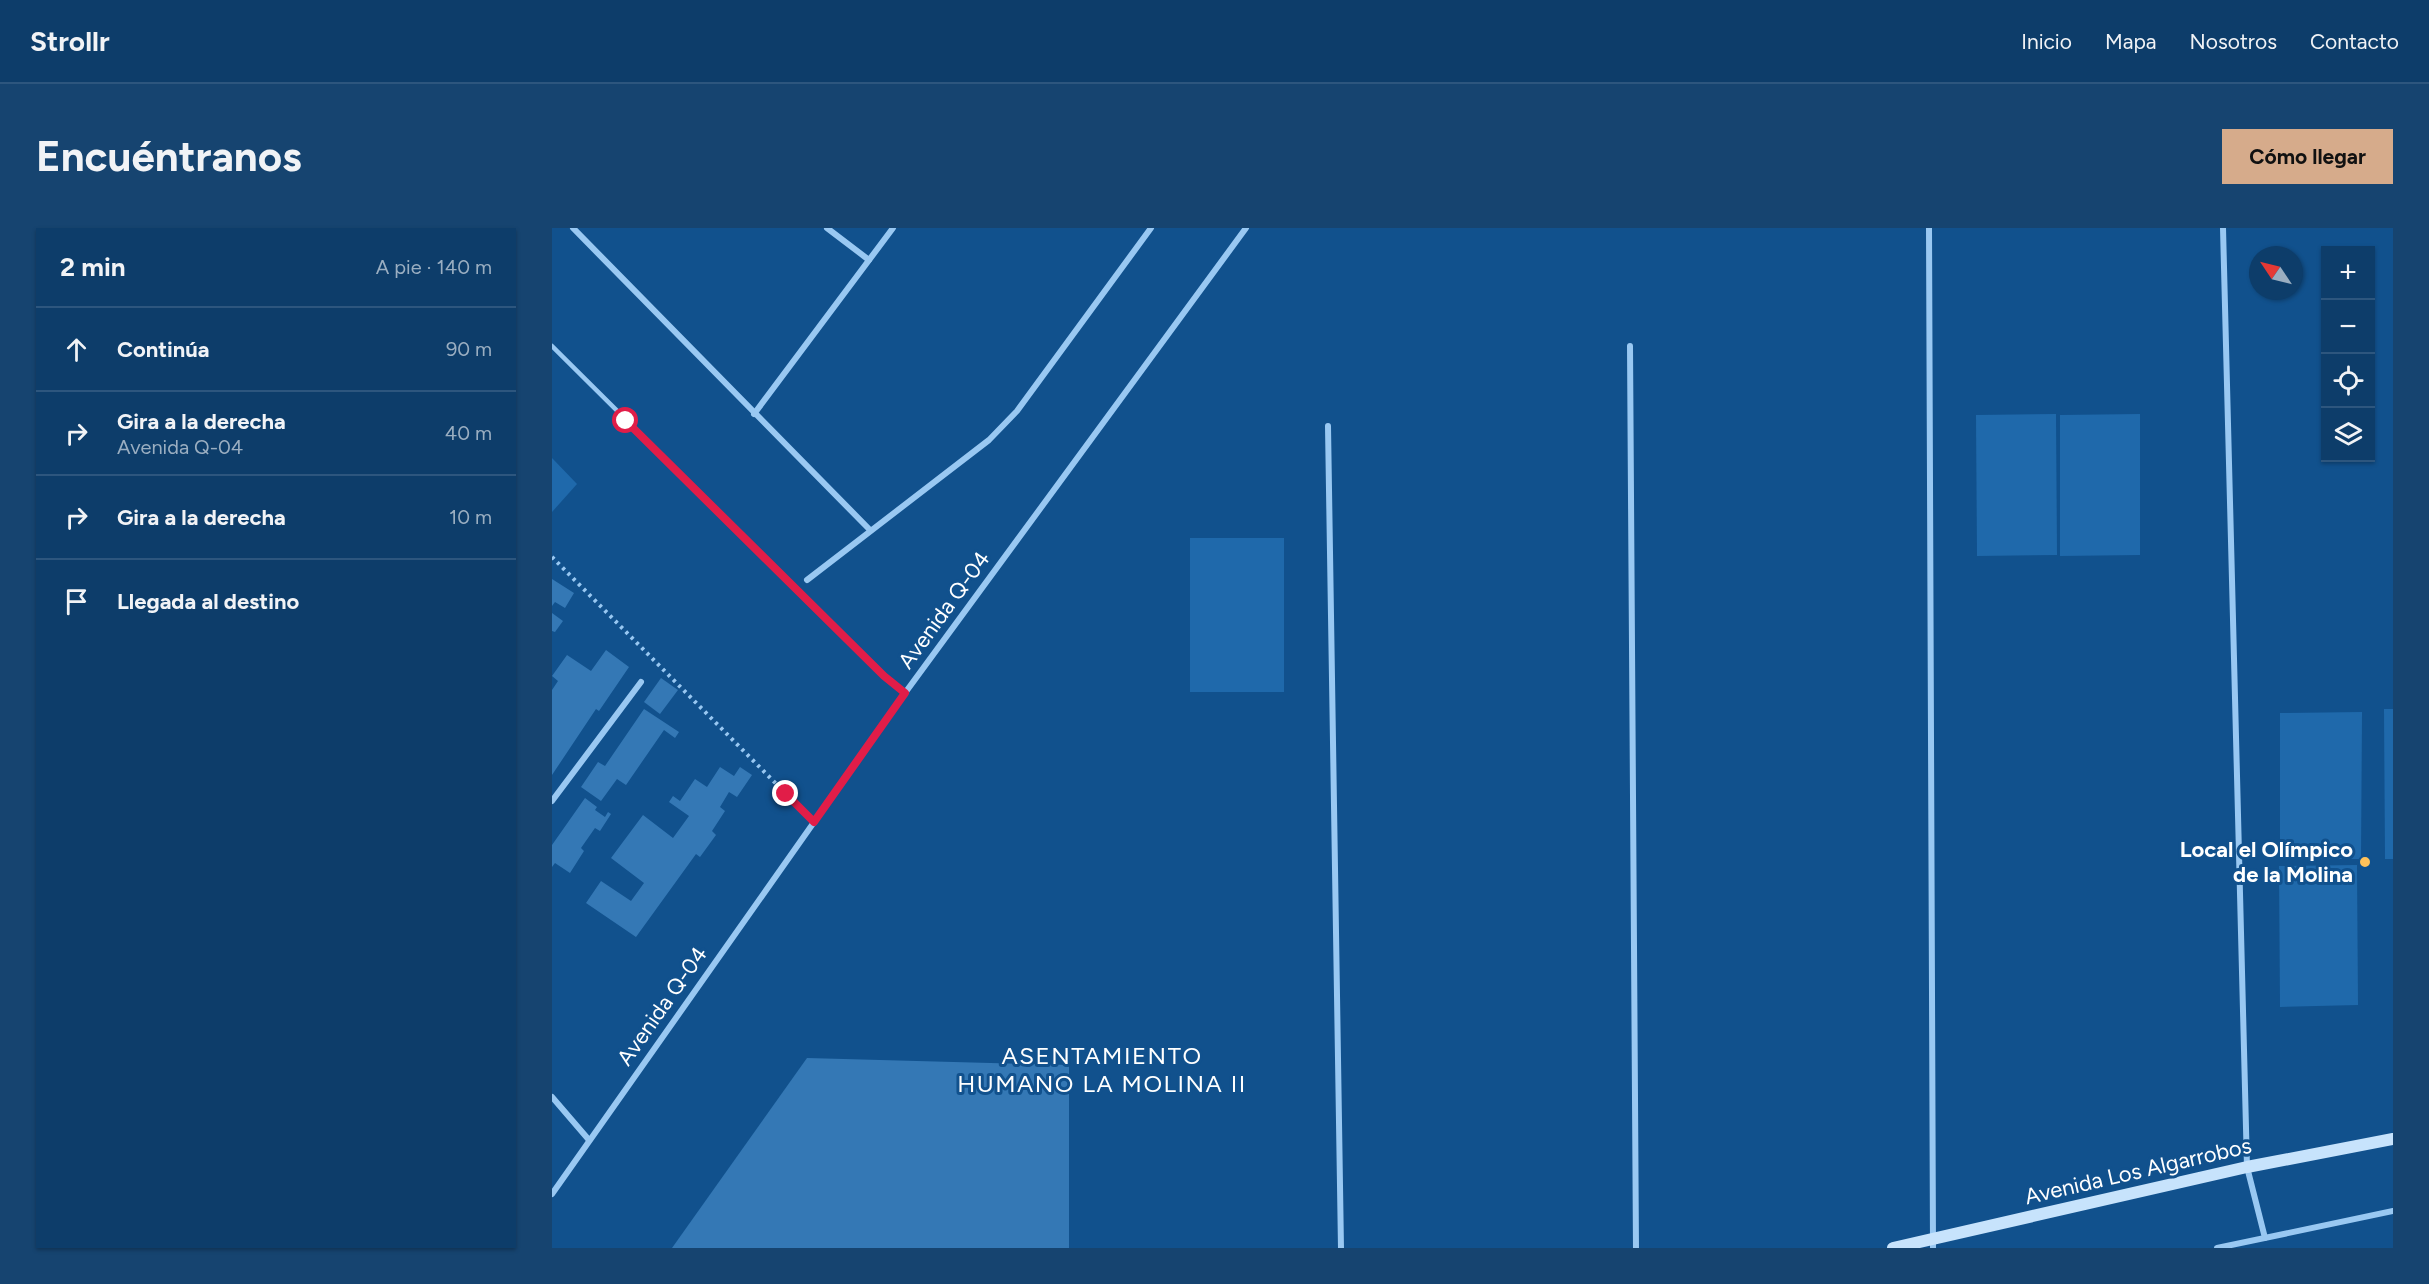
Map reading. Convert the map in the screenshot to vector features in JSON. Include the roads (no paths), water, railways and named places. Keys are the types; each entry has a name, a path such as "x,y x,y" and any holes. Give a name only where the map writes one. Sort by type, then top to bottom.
{"street":[{"path":"827,228 869,260"},
{"path":"754,414 893,228"},
{"path":"807,580 989,440 1017,411 1151,228"},
{"name":"Avenida Q-04","path":"552,1194 905,693 1246,228"},
{"path":"1929,228 1932,1244"},
{"path":"2223,228 2247,1167 2265,1238"},
{"path":"576,229 754,414 870,530"},
{"path":"1630,346 1636,1248"},
{"path":"1328,426 1341,1248"},
{"path":"552,801 641,682"},
{"path":"552,1097 590,1140"},
{"name":"Avenida Los Algarrobos","path":"1893,1248 1932,1244 2247,1167 2393,1139"},
{"path":"2217,1248 2393,1211"}],"lane":[{"path":"552,345 884,676 905,693"}],"place":[{"name":"Local el Olímpico de la Molina","path":"2365,862"}],"district":[{"name":"ASENTAMIENTO HUMANO LA MOLINA II","path":"1102,1069"}]}
